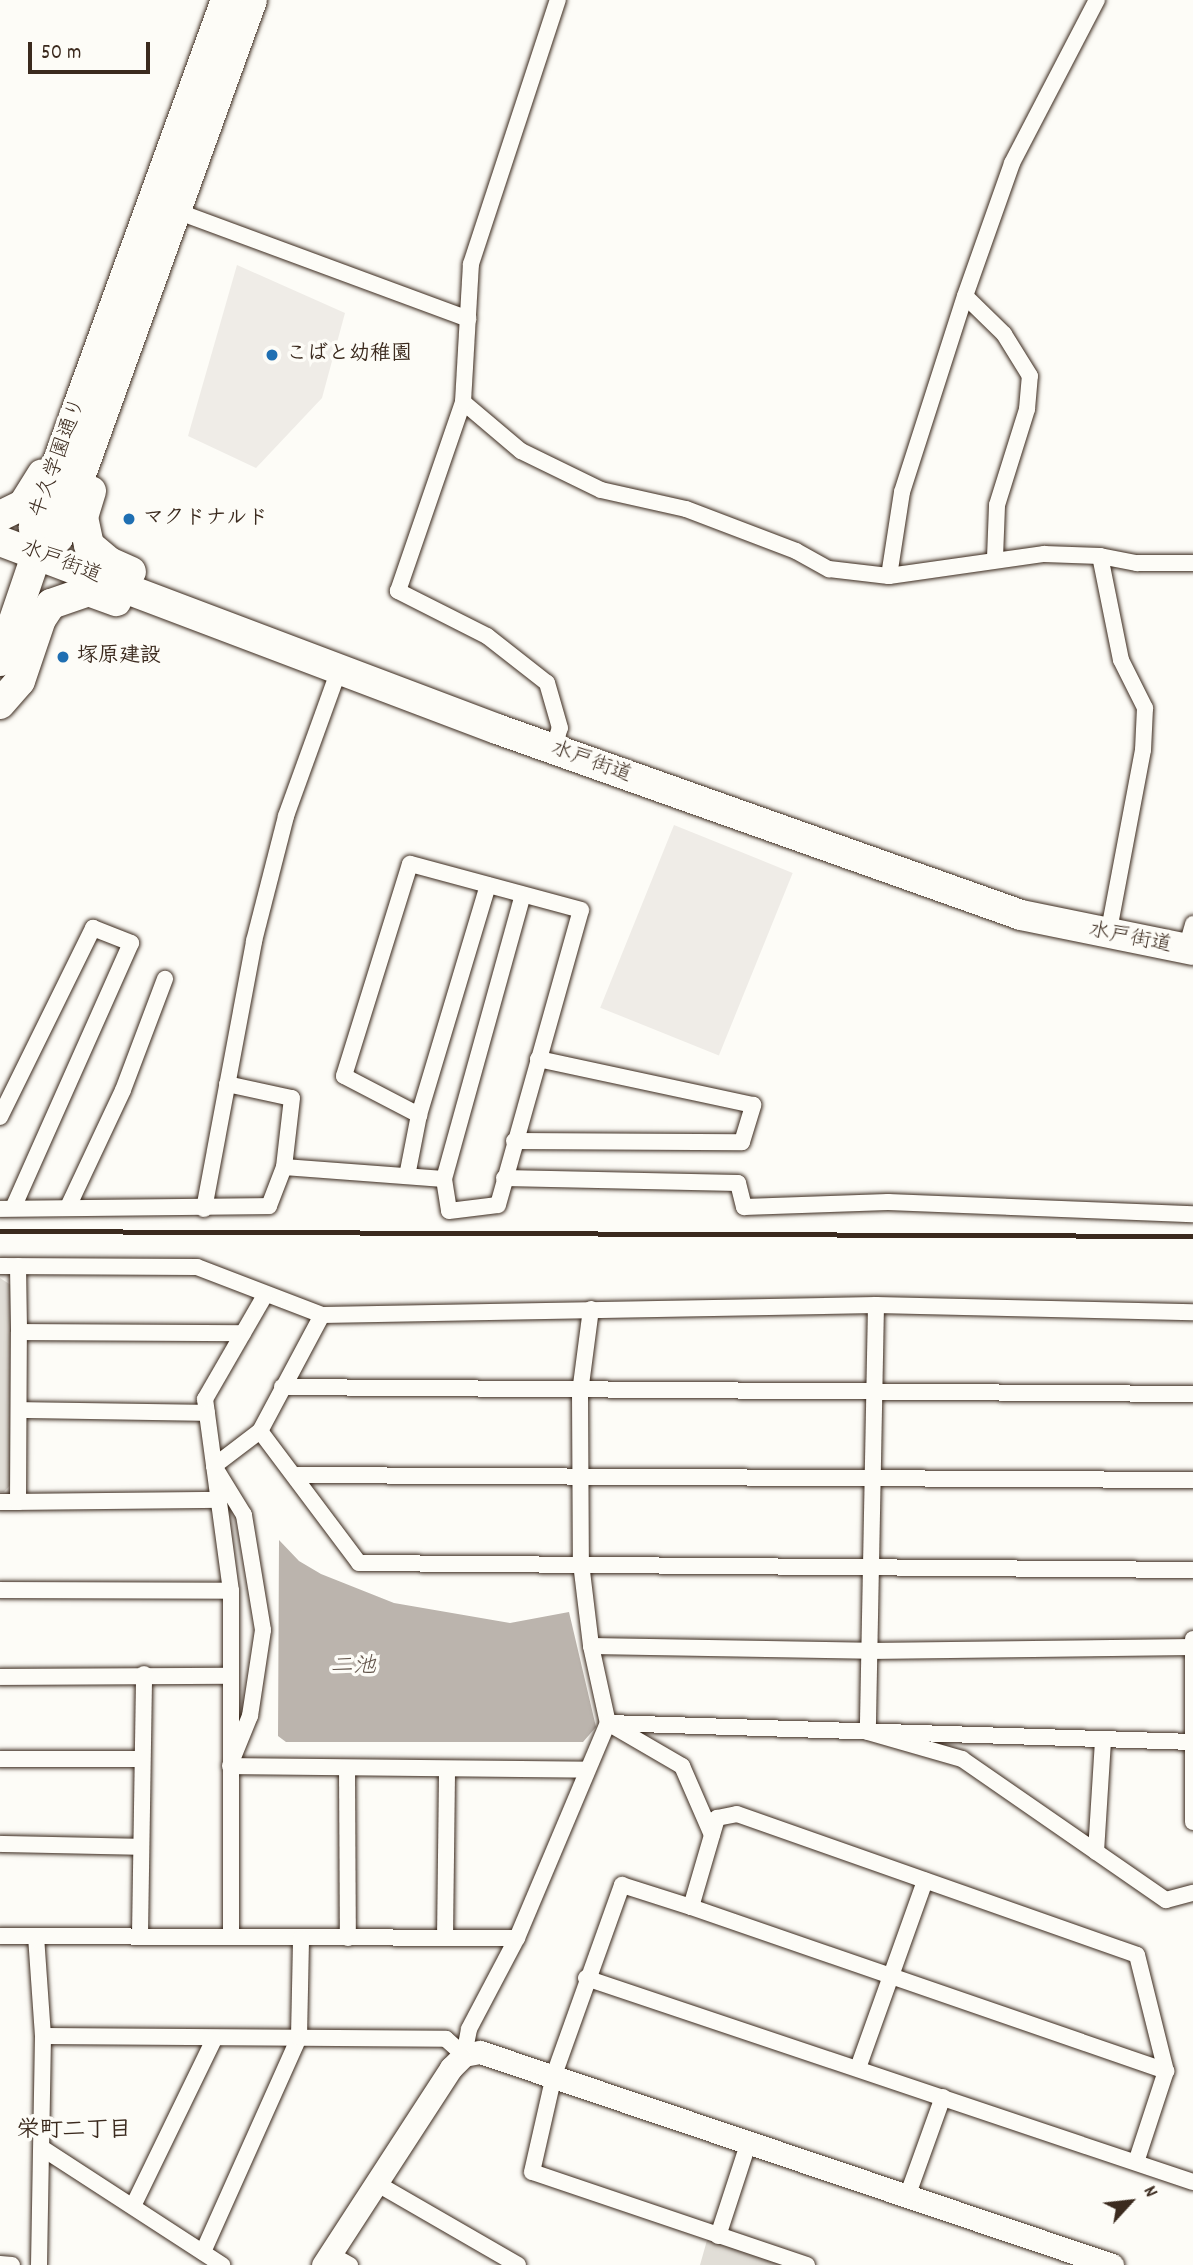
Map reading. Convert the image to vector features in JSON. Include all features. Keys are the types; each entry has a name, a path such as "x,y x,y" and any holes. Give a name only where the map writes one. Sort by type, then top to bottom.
{"highway":[{"name":"牛久学園通り","path":"164,207 226,0"},
{"name":"牛久学園通り","path":"37,553 58,538 98,389 164,207 252,0"},
{"path":"0,516 23,505 34,493 66,410 98,389 111,429 83,517 89,545 109,562 211,608 220,624"},
{"name":"水戸街道","path":"0,541 553,749 1021,915 1108,936 1191,941"},
{"path":"0,661 37,553"},
{"path":"0,704 20,681 45,610 62,597 88,591 130,607 174,607"}],"street":[{"path":"553,749 560,728 547,683 487,636 398,591 463,402 471,264 558,0"},
{"path":"889,576 902,492 965,296 1012,163 1097,0"},
{"path":"164,207 468,319"},
{"path":"965,296 1004,334 1030,376 1027,409 997,505 995,558"},
{"path":"463,402 522,451 601,490 687,509 796,551 829,569 889,576 995,558 1100,556 1137,563 1193,563"},
{"path":"1100,556 1122,660 1145,708 1143,750 1108,936"},
{"path":"204,1209 254,941 286,816 340,667"},
{"path":"419,1115 344,1076 410,864 581,910 503,1178 498,1205 449,1211 444,1179 523,895"},
{"path":"407,1176 419,1115 488,885"},
{"path":"0,1117 93,928 131,943 6,1209 204,1209 269,1206 284,1167 292,1098 227,1084"},
{"path":"68,1207 123,1090 165,979"},
{"path":"514,1141 742,1142 753,1105 538,1059"},
{"path":"284,1167 444,1179"},
{"path":"503,1178 738,1183 744,1207 888,1202 1193,1214"},
{"path":"0,1266 197,1267 264,1297 322,1315 876,1305 1193,1312"},
{"path":"18,1266 18,1502"},
{"path":"231,1935 228,1676 230,1591 205,1399 264,1297"},
{"path":"868,1732 876,1305"},
{"path":"335,2261 376,2183 464,2055 469,2029 517,1938 608,1723 591,1646 581,1563 580,1393 591,1309"},
{"path":"214,1466 260,1431 322,1315"},
{"path":"19,1332 243,1333"},
{"path":"282,1387 580,1393 1193,1394"},
{"path":"20,1410 207,1413"},
{"path":"260,1431 297,1475 359,1563 1193,1570"},
{"path":"214,1466 244,1514 263,1630 250,1716 230,1766"},
{"path":"297,1475 579,1480 1193,1480"},
{"path":"0,1502 218,1500"},
{"path":"0,1590 230,1591"},
{"path":"1193,1636 1193,1822"},
{"path":"591,1646 869,1651 1193,1647"},
{"path":"0,1677 144,1674 228,1676"},
{"path":"140,1935 144,1674"},
{"path":"608,1723 1192,1742"},
{"path":"608,1723 682,1766 712,1835"},
{"path":"868,1732 962,1759 1166,1900 1193,1894"},
{"path":"1096,1852 1102,1740"},
{"path":"0,1759 142,1759"},
{"path":"230,1766 447,1771 587,1770"},
{"path":"347,1768 348,1938"},
{"path":"445,1938 447,1771"},
{"path":"691,1907 717,1818 737,1814 1137,1955 1166,2071 1136,2162"},
{"path":"0,1844 141,1847"},
{"path":"858,2068 925,1881"},
{"path":"807,2265 532,2172 554,2076 586,1978 622,1885 892,1974 1166,2071"},
{"path":"0,1936 517,1938"},
{"path":"36,1936 43,2036 39,2265"},
{"path":"203,2252 299,2037 301,1938"},
{"path":"586,1978 1193,2182"},
{"path":"43,2036 446,2039 464,2055"},
{"path":"134,2204 214,2039"},
{"path":"464,2055 480,2052 554,2076 908,2194 1110,2265"},
{"path":"908,2194 943,2097"},
{"path":"718,2236 749,2141"},
{"path":"42,2148 134,2204 222,2265"},
{"path":"376,2183 518,2265"},
{"path":"0,2264 12,2265"}],"shaded area":[{"name":"こばと幼稚園","path":"237,265 345,313 322,398 256,468 188,436"},
{"path":"674,825 793,873 719,1056 600,1008"},
{"path":"0,1278 14,1287 14,1481 4,1492 0,1492"},
{"path":"709,2233 803,2265 700,2265"}],"water":[{"name":"二池","path":"279,1540 299,1561 321,1574 394,1603 510,1623 569,1612 596,1727 583,1742 286,1742 278,1736"}],"railway":[{"path":"0,1231 1193,1236"}],"place":[{"name":"こばと幼稚園","path":"272,355"},
{"name":"マクドナルド","path":"129,519"},
{"name":"塚原建設","path":"63,657"}],"district":[{"name":"栄町二丁目","path":"74,2132"}]}
